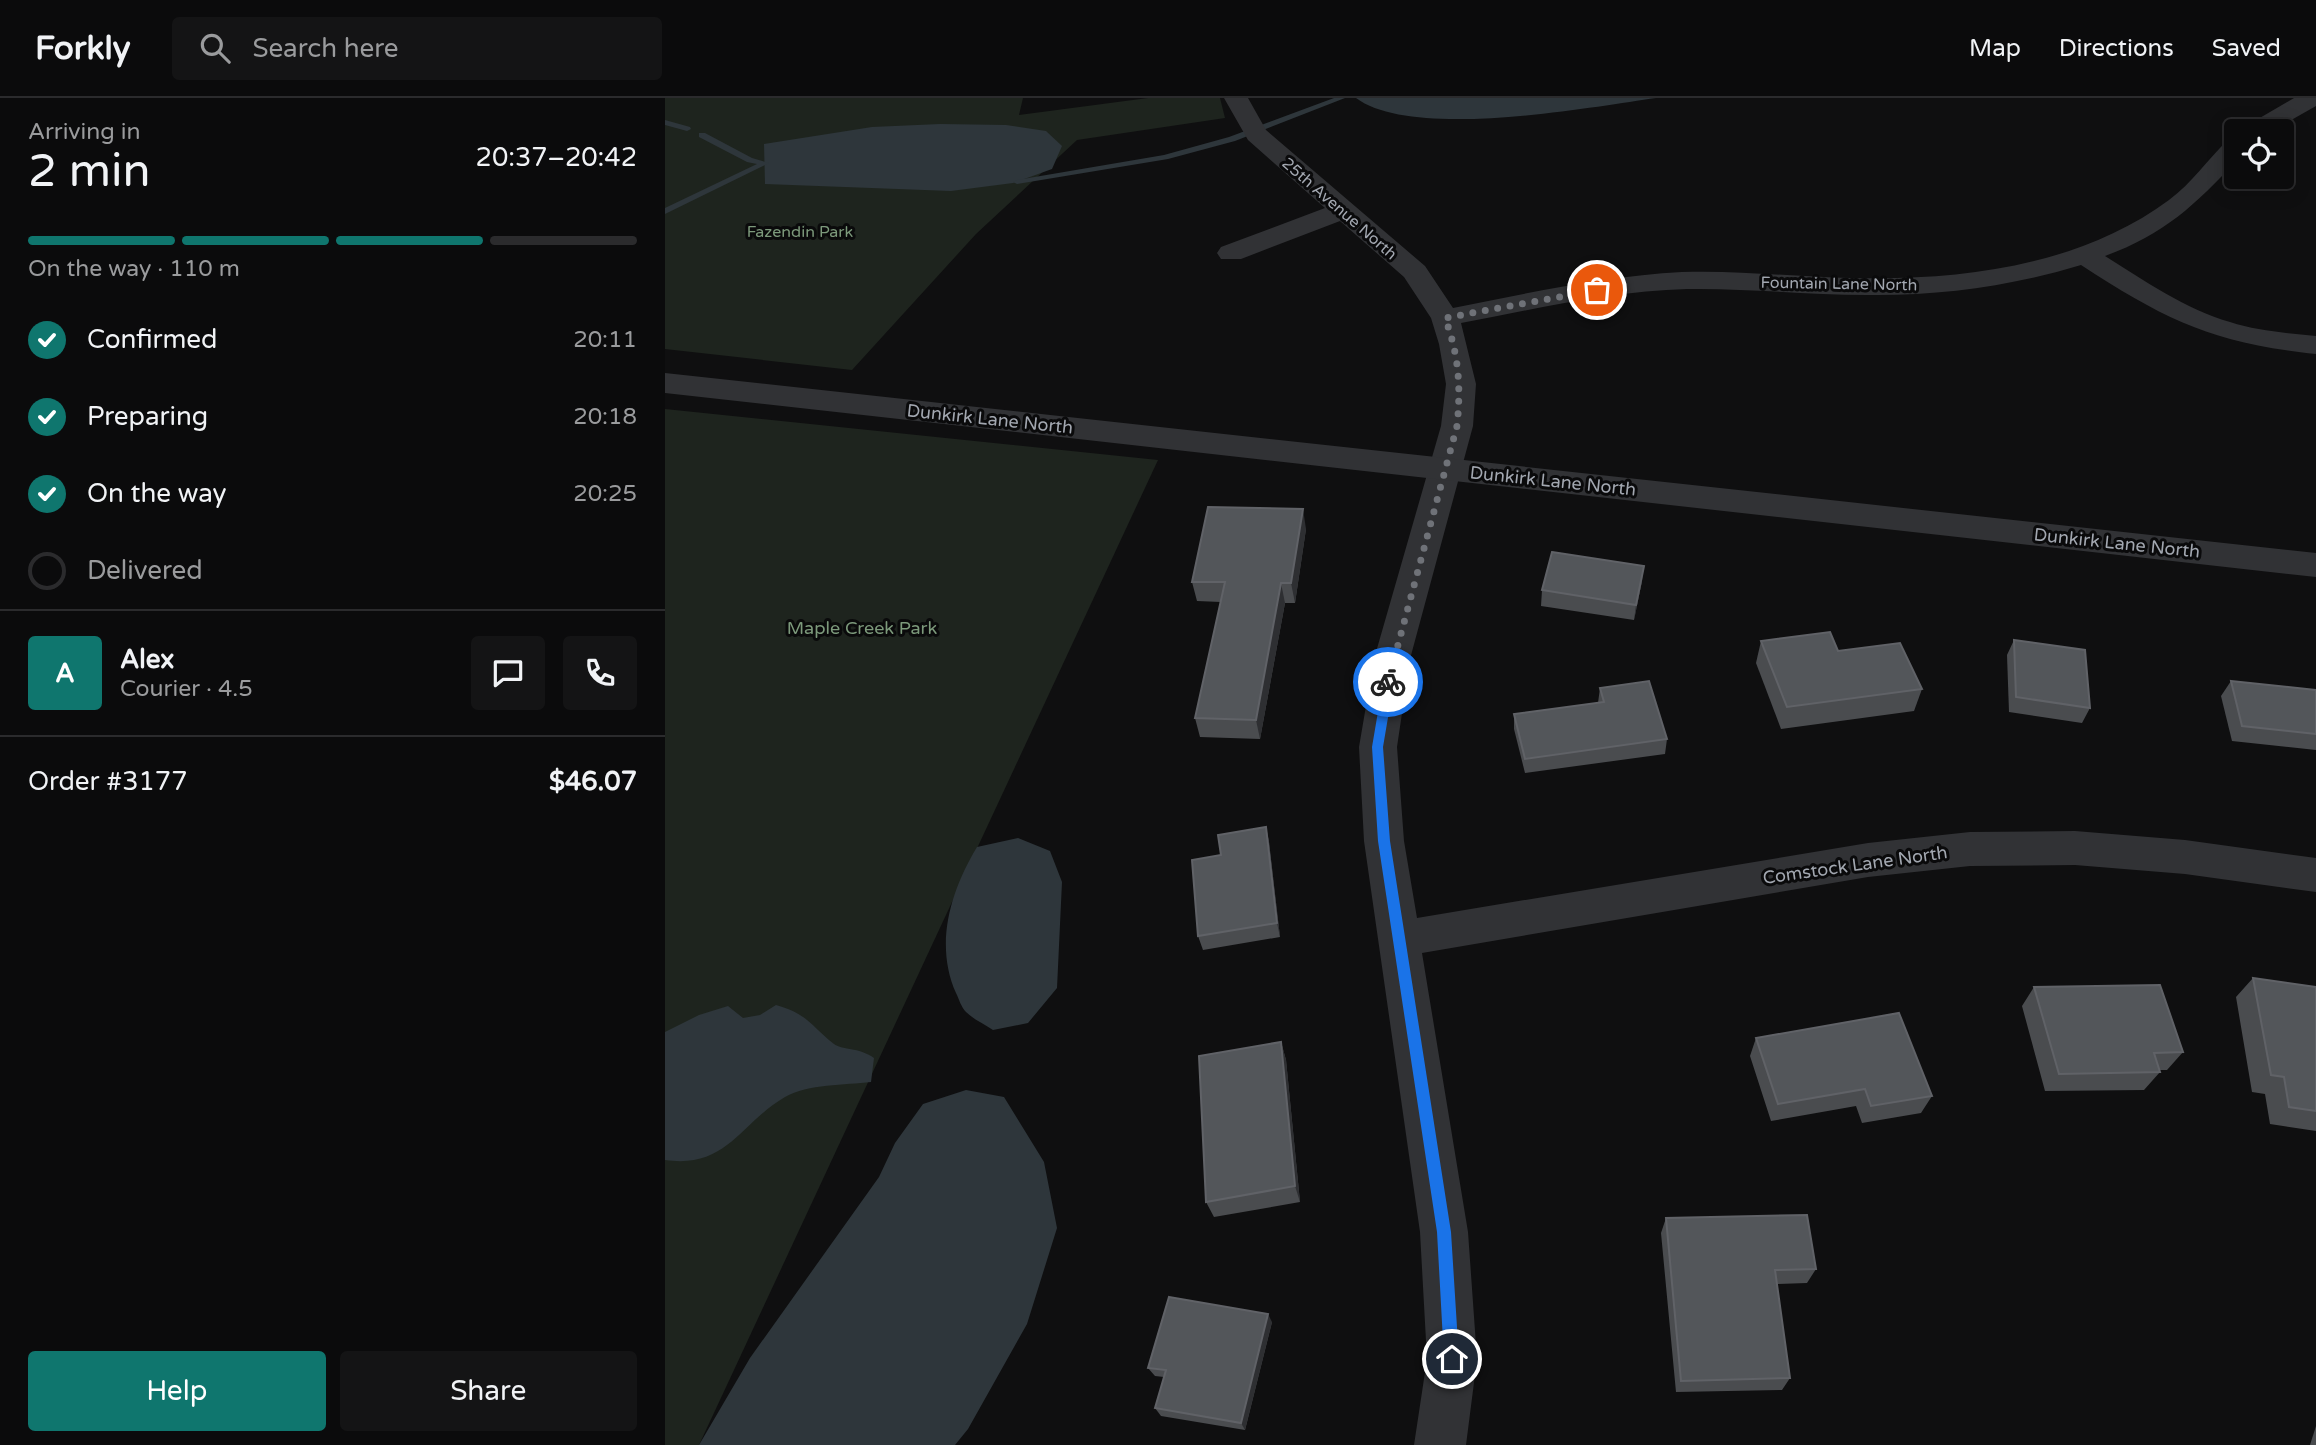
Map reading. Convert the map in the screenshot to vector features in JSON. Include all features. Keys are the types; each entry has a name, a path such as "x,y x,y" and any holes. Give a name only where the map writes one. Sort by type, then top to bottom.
{"street":[{"name":"25th Avenue North","path":"1236,98 1257,135 1415,272 1445,318 1454,344 1461,384 1457,426 1392,659 1378,747 1384,841 1444,1232 1452,1359 1440,1445"},
{"path":"2276,119 2312,98"},
{"name":"Fountain Lane North","path":"1445,318 1644,283 1717,279 1869,287 1947,284 2020,272 2085,255 2137,231 2179,205 2224,158"},
{"path":"1231,254 1343,210"},
{"path":"2085,255 2161,303 2207,324 2256,337 2316,345"},
{"name":"Dunkirk Lane North","path":"665,383 2316,565"},
{"name":"Comstock Lane North","path":"1398,939 1868,860 1971,849 2075,848 2185,857 2316,875"}],"green space":[{"name":"Fazendin Park","path":"665,98 1023,98 1019,115 1148,98 1220,98 1225,118 1077,140 976,234 852,370 665,349"},
{"name":"Maple Creek Park","path":"665,409 1158,460 699,1445 665,1445"}],"shaded area":[{"path":"1356,98 1656,98 1501,118 1457,119 1417,117 1382,110"},
{"path":"1006,125 1046,131 1062,146 1052,169 1013,183 951,191 765,184 764,144 872,127"},
{"path":"1018,838 1050,851 1062,882 1057,988 1028,1023 993,1030 966,1012 961,1005 946,956 946,937 953,899 977,847"},
{"path":"776,1005 802,1016 837,1046 874,1058 871,1082 815,1087 794,1093 769,1108 718,1151 704,1158 665,1160 665,1032 699,1015 728,1006 743,1018 760,1015"},
{"path":"966,1090 1004,1097 1044,1162 1057,1228 1027,1324 968,1429 955,1445 699,1445 750,1358 879,1177 895,1143 923,1104"}],"building":[{"path":"1208,507 1303,509 1291,583 1281,583 1256,720 1195,718 1225,582 1192,582"},
{"path":"1552,552 1644,566 1636,605 1542,590"},
{"path":"1830,632 1838,651 1900,643 1922,689 1787,707 1761,641"},
{"path":"2014,640 2085,650 2090,708 2016,697"},
{"path":"1649,681 1667,739 1525,759 1514,714 1604,702 1600,688"},
{"path":"2231,681 2316,690 2316,734 2242,726"},
{"path":"1266,827 1277,923 1198,936 1192,860 1221,855 1218,835"},
{"path":"2253,978 2316,987 2316,1111 2289,1107 2284,1077 2271,1075"},
{"path":"2160,985 2183,1052 2154,1053 2160,1072 2059,1074 2034,987"},
{"path":"1899,1013 1932,1096 1871,1106 1865,1089 1778,1104 1756,1038"},
{"path":"1281,1042 1295,1186 1206,1202 1199,1056"},
{"path":"1807,1215 1816,1269 1775,1270 1790,1378 1681,1381 1666,1218"},
{"path":"1169,1297 1268,1314 1241,1423 1155,1408 1166,1370 1148,1368"}],"waterway":[{"path":"1017,182 1165,157 1232,139 1341,98"},
{"path":"665,122 687,129"},
{"path":"665,211 765,163 750,160 702,135"}],"way so far":[{"path":"1388,682 1392,659 1457,426 1461,384 1454,344 1445,318 1597,290"}],"route":[{"path":"1388,682 1378,747 1384,841 1444,1232 1452,1359"}]}
